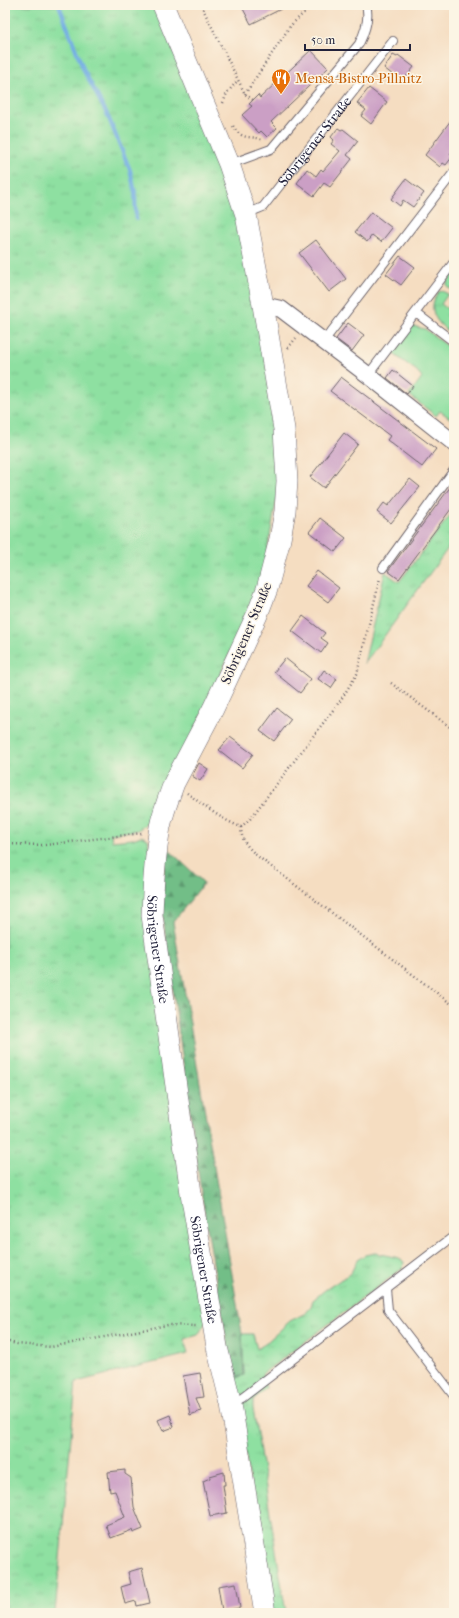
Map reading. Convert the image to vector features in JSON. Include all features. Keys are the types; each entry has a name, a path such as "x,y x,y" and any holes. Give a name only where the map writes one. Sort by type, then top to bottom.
{"street":[{"name":"Söbrigener Straße","path":"163,5 229,164 246,215 284,429 287,481 285,511 280,539 267,589 257,616 213,708 174,783 160,825 154,872 152,916 192,1193 214,1326 231,1404 265,1613"},
{"path":"263,305 281,309 454,443"}],"lane":[{"path":"229,164 271,149 359,44 367,23 368,11 366,5"},
{"name":"Söbrigener Straße","path":"246,215 264,206 393,41"},
{"path":"324,341 454,172"},
{"path":"368,375 454,262"},
{"path":"416,313 454,342"},
{"path":"383,568 454,470"},
{"path":"231,1404 242,1398 454,1236"},
{"path":"386,1288 388,1310 454,1396"}],"path":[{"path":"201,5 245,94 253,100"},
{"path":"203,9 206,5"},
{"path":"245,94 291,25 312,5"},
{"path":"224,106 223,102 227,93 238,80"},
{"path":"232,125 240,135 258,138 267,143"},
{"path":"283,354 305,327"},
{"path":"383,568 357,674 340,700 302,751 250,819 241,827 241,836 244,842 256,855 454,1006"},
{"path":"391,682 454,730"},
{"path":"174,783 201,804 241,827"},
{"path":"5,844 45,845 139,834 160,825"},
{"path":"5,1341 16,1344 50,1347 168,1325 214,1326"}],"green space":[{"path":"5,5 155,5 241,216 268,375 280,481 261,585 156,816 138,830 111,834 112,841 133,839 141,836 148,839 207,1320 198,1335 184,1339 188,1354 76,1382 55,1613 5,1613"},
{"path":"454,272 454,286 452,290 447,286 447,282"},
{"path":"442,291 448,294 441,304 454,314 454,337 439,323 433,312 434,299 438,292"},
{"path":"412,326 425,329 454,351 454,421 440,411 436,416 409,395 422,377 417,371 392,353 408,328"},
{"path":"454,510 454,540 364,664 385,572 399,582"},
{"path":"167,848 204,883 173,922 242,1334 244,1375 233,1379 201,1192 163,918 163,884"},
{"path":"375,1253 399,1258 404,1262 403,1268 262,1374 266,1388 253,1400 253,1408 286,1613 272,1613 233,1379 244,1375 242,1334 253,1334 257,1349 265,1344 290,1321 306,1313 311,1307 313,1300 325,1290 351,1273 357,1260 365,1255"}],"building":[{"path":"241,5 289,5 251,24"},
{"path":"311,50 328,68 271,122 277,128 267,137 261,131 259,133 242,115 252,106 249,104 258,95 260,98"},
{"path":"393,55 397,57 398,55 414,67 402,82 384,68"},
{"path":"369,88 387,102 371,124 361,116 366,110 357,103"},
{"path":"454,116 454,149 450,154 453,156 446,165 443,163 440,167 425,155"},
{"path":"338,128 341,130 343,129 358,141 347,155 352,159 330,187 324,183 314,196 297,183 307,169 316,176 321,169 323,171 340,151 331,144 334,140 331,137"},
{"path":"406,179 424,193 413,207 403,200 400,206 391,199"},
{"path":"371,212 392,228 381,242 372,235 367,242 355,232"},
{"path":"316,240 346,279 329,292 299,253"},
{"path":"400,256 415,267 401,285 386,274"},
{"path":"348,323 364,335 352,351 336,339"},
{"path":"393,370 413,386 407,394 387,378"},
{"path":"341,377 436,449 422,467 387,440 390,436 330,391"},
{"path":"344,433 358,444 324,488 310,477"},
{"path":"410,479 420,487 391,523 377,512 384,503 388,506"},
{"path":"454,482 454,505 399,579 388,571"},
{"path":"320,518 346,538 335,552 309,532"},
{"path":"317,571 339,588 328,602 306,586"},
{"path":"303,616 325,633 321,638 328,643 321,653 292,631"},
{"path":"285,658 311,679 300,693 274,672"},
{"path":"324,670 337,679 331,688 318,679"},
{"path":"277,708 291,719 274,741 260,731"},
{"path":"230,737 253,754 242,768 219,750"},
{"path":"199,763 208,769 200,781 192,776"},
{"path":"200,1373 204,1397 196,1398 201,1411 190,1415 183,1376"},
{"path":"170,1415 174,1427 163,1431 158,1420"},
{"path":"125,1470 125,1474 131,1478 134,1507 143,1529 133,1533 132,1530 111,1538 106,1525 125,1517 115,1491 110,1492 108,1472"},
{"path":"224,1472 225,1485 223,1485 227,1513 210,1516 203,1481 210,1478 210,1476"},
{"path":"142,1568 150,1603 137,1606 136,1601 125,1604 121,1587 131,1584 128,1572"},
{"path":"236,1583 240,1608 222,1611 218,1586"}],"waterway":[{"path":"59,5 84,71 107,114 130,170 135,192 136,219"}],"place":[{"name":"Mensa-Bistro-Pillnitz","path":"281,95"}]}
